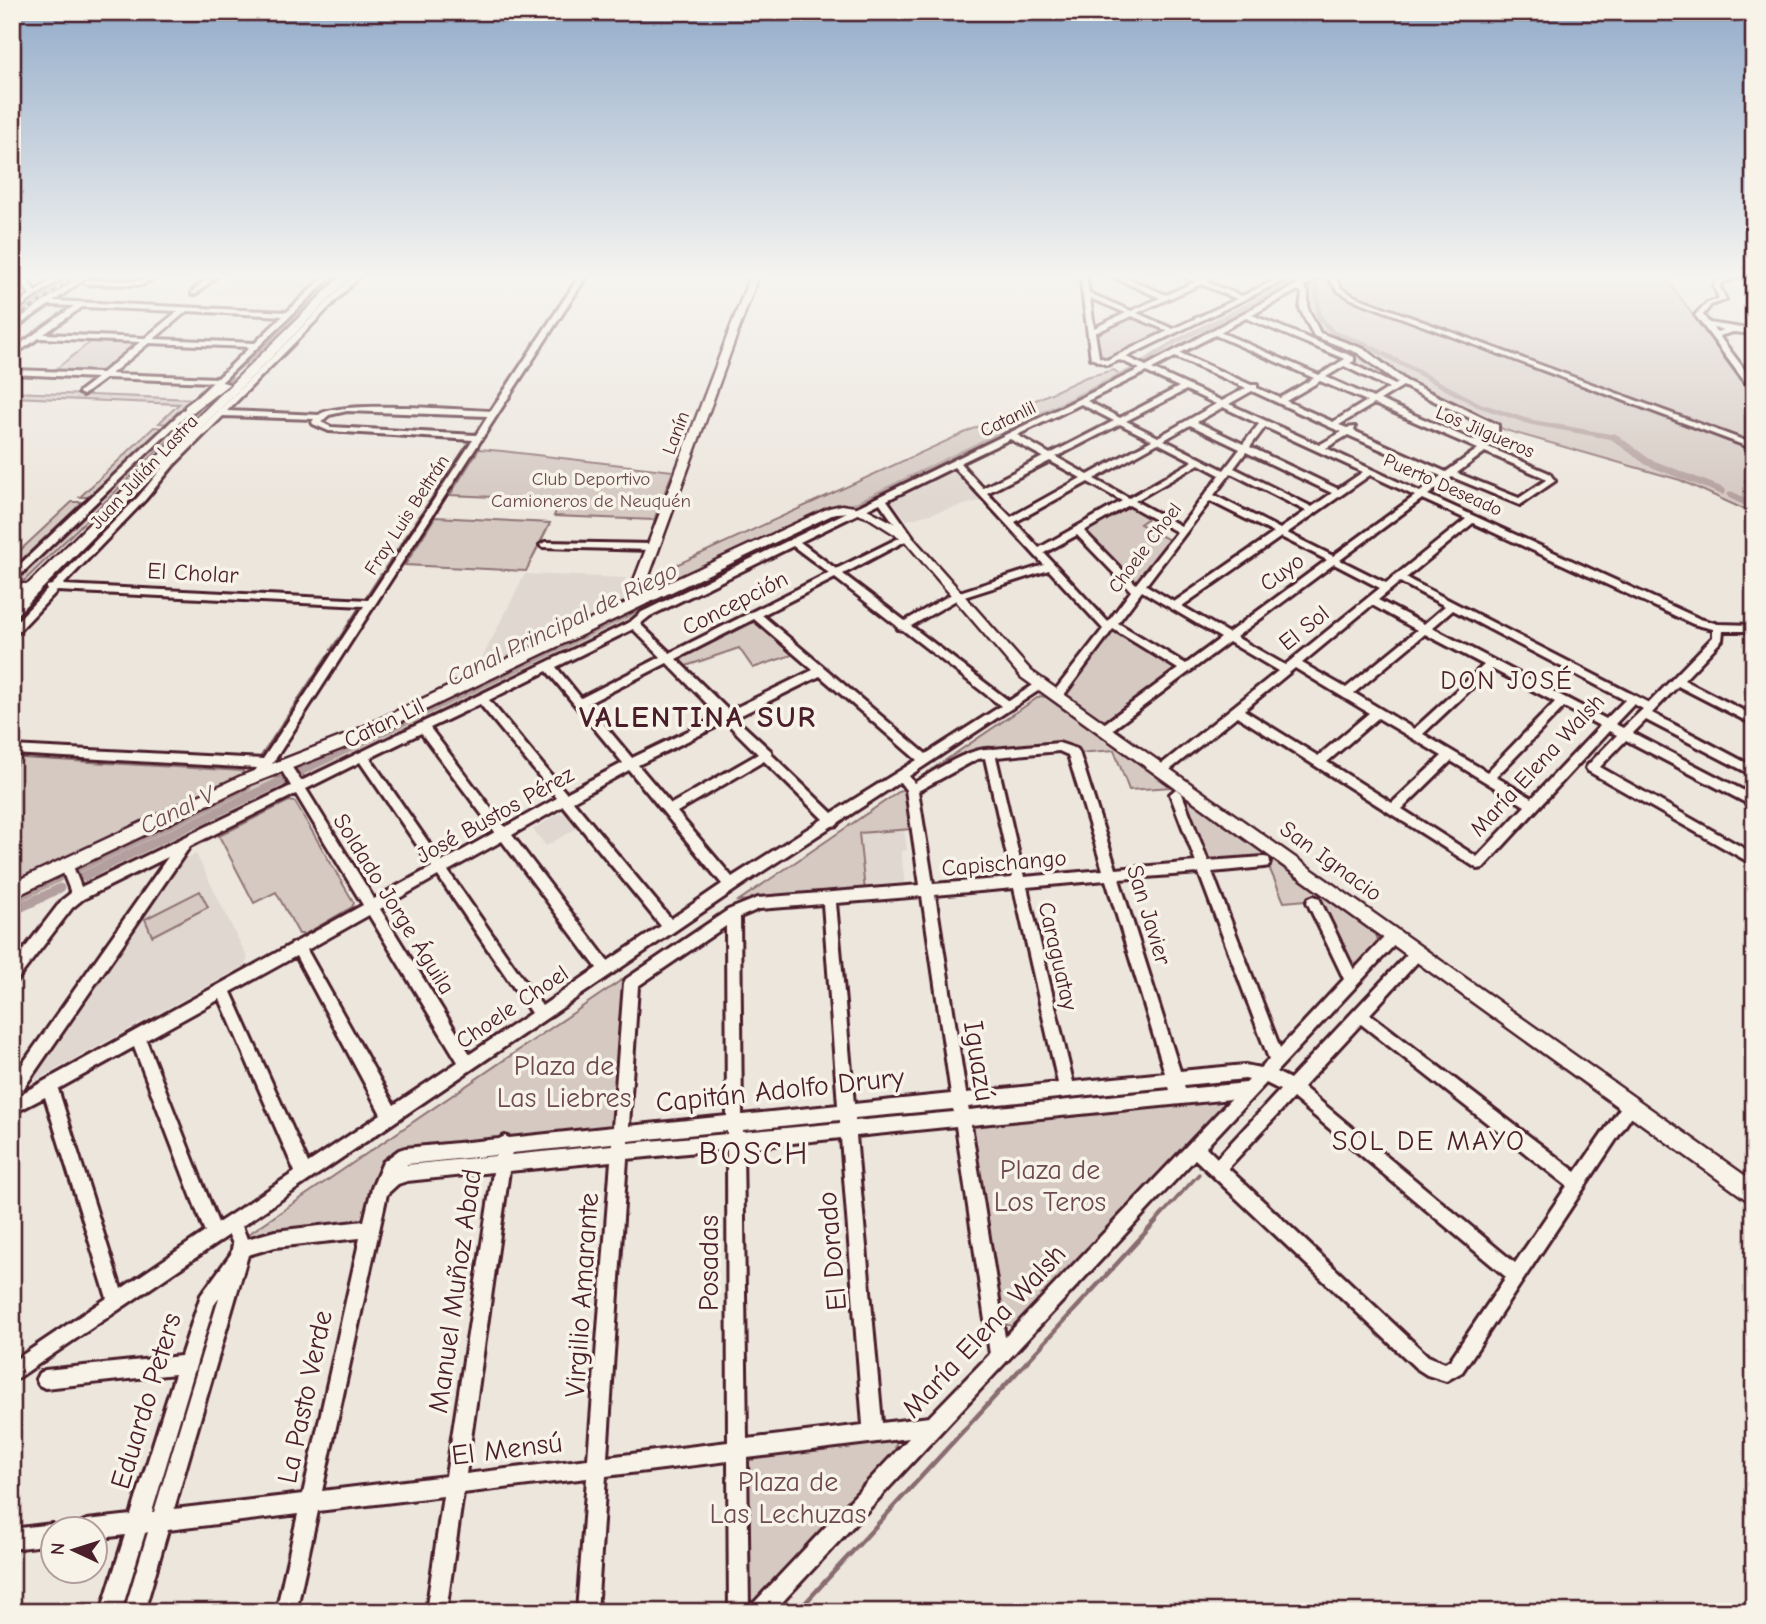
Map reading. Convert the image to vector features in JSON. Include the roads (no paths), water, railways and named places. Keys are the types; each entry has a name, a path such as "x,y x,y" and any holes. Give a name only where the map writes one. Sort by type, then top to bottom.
{"highway":[{"path":"189,409 258,350"},
{"path":"12,609 18,588 258,350"},
{"path":"18,588 269,350"}],"main road":[{"name":"Lanín","path":"636,604 636,591 726,350"},
{"path":"12,891 262,770 285,766 351,739 833,510 855,511"},
{"name":"San Ignacio","path":"855,511 888,523 908,537 1016,665 1042,685 1754,1195"}],"street":[{"path":"83,393 135,350"},
{"path":"18,588 189,409 258,350"},
{"name":"Juan Julián Lastra","path":"12,632 284,350"},
{"name":"Fray Luis Beltrán","path":"262,770 536,350"},
{"path":"1094,350 1095,358 1102,362 1122,358 1139,350"},
{"name":"Catanlil","path":"855,511 1180,350"},
{"name":"Los Jilgueros","path":"1255,350 1480,446 1551,478 1551,482 1526,501 1520,502 1451,473"},
{"path":"1327,350 1399,385"},
{"path":"1358,350 1399,385"},
{"path":"1493,350 1754,447"},
{"path":"1725,350 1754,388"},
{"path":"1176,352 1451,473"},
{"name":"Puerto Deseado","path":"1122,358 1697,621 1718,627 1754,628"},
{"path":"1732,360 1754,371 1745,377"},
{"path":"1283,399 1349,362"},
{"path":"12,372 220,380"},
{"path":"1337,423 1399,385"},
{"name":"Cuyo","path":"1105,729 1451,473 1496,428 1399,385"},
{"path":"1009,522 1255,386"},
{"path":"982,492 1186,387"},
{"path":"1081,401 1199,461 1313,511"},
{"path":"221,413 320,417 347,409 494,414"},
{"path":"320,417 317,424 329,429 478,438"},
{"path":"1190,422 1339,493"},
{"name":"Choele Choel","path":"1057,696 1264,423"},
{"path":"1319,449 1351,429"},
{"path":"1010,435 1182,531"},
{"path":"1038,553 1199,461"},
{"path":"954,462 1110,626 1186,669"},
{"path":"1175,606 1369,472"},
{"path":"1209,496 1388,588"},
{"name":"San Ignacio","path":"881,498 908,537"},
{"name":"Catan Lil","path":"78,895 634,624 646,614 855,511"},
{"name":"El Sol","path":"1162,770 1472,519"},
{"path":"1078,530 1139,588 1229,637 1346,694 1534,805"},
{"name":"Concepción","path":"580,703 670,660 908,537"},
{"path":"793,541 902,627 1009,706"},
{"path":"545,545 652,547"},
{"path":"902,627 958,596 1051,566"},
{"path":"1399,578 1632,699 1647,711 1754,772"},
{"name":"El Cholar","path":"18,588 371,603"},
{"path":"1371,601 1754,802"},
{"path":"1346,694 1452,606"},
{"path":"756,616 926,761"},
{"path":"634,624 833,822"},
{"name":"María Elena Walsh","path":"1718,627 1718,638 1592,768 1754,860"},
{"path":"1414,734 1490,664"},
{"path":"549,666 731,885"},
{"name":"José Bustos Pérez","path":"12,1107 630,764 730,719 821,671"},
{"path":"1676,681 1754,721"},
{"name":"Choele Choel","path":"907,783 926,761 1042,685"},
{"path":"482,699 670,927"},
{"name":"María Elena Walsh","path":"1393,810 1478,864 1632,699"},
{"path":"1488,778 1562,702"},
{"path":"1236,710 1393,810 1450,755"},
{"path":"1319,762 1377,712"},
{"path":"423,728 607,970"},
{"name":"San Javier","path":"989,752 1059,747 1070,750 1077,757 1180,1097"},
{"path":"12,750 262,770"},
{"name":"Choele Choel","path":"12,1373 731,885 833,822 907,783 960,760 989,752"},
{"name":"Caraguatay","path":"989,752 1068,1088"},
{"path":"669,811 767,754"},
{"path":"363,757 540,1016"},
{"name":"Soldado Jorge Águila","path":"285,766 468,1064"},
{"name":"Iguazú","path":"907,783 999,1356"},
{"path":"1176,794 1278,1060"},
{"path":"12,1092 185,843"},
{"name":"Capischango","path":"740,910 829,898 1264,862"},
{"path":"12,976 67,904 78,895 66,866"},
{"name":"El Dorado","path":"829,898 873,1432"},
{"path":"1314,902 1352,981"},
{"name":"Virgilio Amarante","path":"587,1612 631,983 740,910"},
{"name":"Posadas","path":"738,1612 734,1121 740,910"},
{"name":"María Elena Walsh","path":"759,1612 1394,936"},
{"path":"299,948 391,1116"},
{"path":"1217,1169 1417,953"},
{"path":"223,990 305,1175"},
{"path":"1360,1015 1578,1184"},
{"path":"138,1037 215,1236"},
{"name":"Capitán Adolfo Drury","path":"378,1194 388,1168 405,1156 1229,1072 1263,1075 1292,1088 1517,1275"},
{"path":"50,1087 117,1302"},
{"name":"Capitán Adolfo Drury","path":"378,1194 387,1182 400,1175 1249,1090"},
{"path":"1195,1148 1422,1362 1440,1372 1456,1366 1630,1106"},
{"name":"Manuel Muñoz Abad","path":"436,1612 505,1144"},
{"name":"La Pasto Verde","path":"286,1612 378,1194"},
{"path":"233,1224 240,1252 275,1238 371,1229"},
{"name":"Eduardo Peters","path":"111,1612 210,1294 240,1252"},
{"name":"Eduardo Peters","path":"135,1612 240,1252"},
{"path":"45,1379 187,1364"},
{"name":"El Mensú","path":"108,1527 933,1426"},
{"path":"12,1539 38,1536"}],"waterway":[{"path":"513,375 530,350"},
{"name":"Canal Principal de Riego","path":"1143,363 1163,350"},
{"path":"1376,350 1479,405 1530,422 1614,437"},
{"name":"Canal Principal de Riego","path":"993,438 1134,369"},
{"path":"489,412 511,378"},
{"path":"473,436 487,415"},
{"name":"Canal Principal de Riego","path":"853,507 996,437"},
{"path":"1614,437 1648,462 1722,491"},
{"path":"385,568 470,440"},
{"path":"1731,495 1754,506"},
{"name":"Canal Principal de Riego","path":"567,643 843,511"},
{"path":"364,600 381,574"},
{"path":"336,643 358,609"},
{"path":"331,650 337,641"},
{"name":"Canal Principal de Riego","path":"298,772 571,641"},
{"path":"260,758 327,656"},
{"name":"Canal V","path":"84,876 286,779"},
{"name":"Canal Principal de Riego","path":"79,868 247,787"},
{"name":"Canal Principal de Riego","path":"13,900 58,878"},
{"name":"Canal V","path":"40,898 60,888"},
{"name":"Canal Principal de Riego","path":"12,900 17,898"},
{"name":"Canal V","path":"12,911 40,898"},
{"name":"Canal V","path":"36,900 40,898"},
{"path":"1156,1221 1199,1174"},
{"path":"797,1612 1157,1220"}],"district":[{"name":"DON JOSÉ","path":"1507,681"},
{"name":"VALENTINA SUR","path":"698,717"},
{"name":"SOL DE MAYO","path":"1429,1141"},
{"name":"BOSCH","path":"754,1153"}],"park label":[{"name":"Club Deportivo Camioneros de Neuquén","path":"591,490"},
{"name":"Plaza de Las Liebres","path":"564,1082"},
{"name":"Plaza de Los Teros","path":"1050,1186"},
{"name":"Plaza de Las Lechuzas","path":"788,1498"}]}
